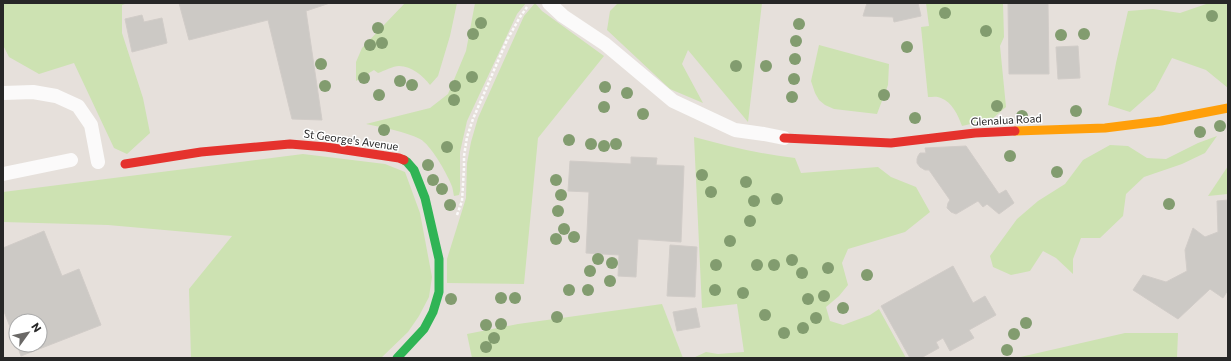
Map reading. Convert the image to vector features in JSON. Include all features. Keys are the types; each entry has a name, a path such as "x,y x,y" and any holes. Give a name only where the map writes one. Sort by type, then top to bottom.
{"street":[{"name":"Glenalua Road","path":"784,138 891,143 975,133 1105,128 1161,121 1228,108"},
{"name":"St George's Avenue","path":"125,164 201,152 290,144 361,152 399,158 407,162 414,170 425,198 439,260 439,292 433,312 424,329 397,358"}],"lane":[{"path":"549,3 563,16 605,44 672,101 735,130 784,138"},
{"path":"3,93 33,92 56,96 78,106 91,125 98,162"},
{"path":"3,174 71,160"}],"path":[{"path":"456,219 462,201 464,156 467,136 473,118 507,40 530,3"}],"green space":[{"path":"3,3 128,3 122,5 122,33 143,98 150,133 127,154 114,148 74,63 39,74 9,57 3,45"},
{"path":"405,3 457,3 450,36 438,76 430,85 417,72 404,66 399,66 378,73 374,70 356,81 356,62 362,48"},
{"path":"475,3 526,3 517,14 467,121 460,152 460,191 459,195 454,196 452,186 446,173 438,159 424,142 408,134 366,124 430,108 448,94 466,51"},
{"path":"535,3 542,11 604,56 538,138 524,284 447,283 447,259 466,198 467,163 478,118 524,16"},
{"path":"618,3 762,3 748,122 688,50 682,64 703,103 670,89 607,30 610,11"},
{"path":"926,3 1003,3 1004,37 1000,46 1006,107 992,119 962,126 956,113 945,100 939,97 928,97 921,27 929,26"},
{"path":"1209,3 1228,3 1228,88 1206,70 1172,58 1155,90 1130,112 1108,105 1128,11 1153,9 1180,13"},
{"path":"819,45 889,64 888,85 877,114 834,109 825,105 819,100 811,81"},
{"path":"1217,136 1205,153 1182,164 1144,177 1126,194 1123,216 1100,238 1081,238 1073,259 1073,274 1056,258 1043,251 1030,271 1011,275 993,267 990,256 1017,219 1038,201 1065,184 1083,160 1110,145 1128,146 1147,158 1166,159 1198,143"},
{"path":"694,137 719,144 795,158 801,173 878,167 891,177 916,187 930,212 905,232 848,249 842,263 848,285 839,296 826,307 830,321 843,325 870,315 879,309 906,358 693,358 706,352 718,354 744,352 737,304 702,308"},
{"path":"303,154 385,164 405,172 420,213 432,277 429,297 419,316 408,332 381,358 191,358 189,289 232,236 108,225 3,222 3,192"},
{"path":"1228,166 1228,194 1208,196"},
{"path":"662,304 683,358 472,358 467,334 518,324"},
{"path":"1125,333 1178,333 1177,358 1016,358"}],"building":[{"path":"179,3 330,3 306,11 322,120 292,119 268,20 189,40"},
{"path":"867,3 918,3 921,16 894,22 893,17 863,16"},
{"path":"1008,3 1048,3 1049,74 1009,74"},
{"path":"142,15 144,22 162,18 167,43 132,52 125,19"},
{"path":"1078,46 1080,78 1058,79 1056,47"},
{"path":"966,146 999,194 1006,190 1014,203 999,214 987,204 983,207 978,201 956,214 951,212 947,208 950,200 929,170 925,170 917,163 920,153 926,153 925,148"},
{"path":"631,157 657,158 656,165 684,166 681,242 638,239 636,277 618,276 619,255 586,253 589,192 568,191 570,161 631,164"},
{"path":"1228,200 1228,290 1223,298 1210,289 1178,319 1133,290 1143,275 1166,282 1187,271 1185,250 1193,228 1205,237 1218,232 1217,201"},
{"path":"44,231 62,276 79,269 101,325 48,346 48,313 8,313 8,322 3,309 3,248"},
{"path":"670,245 697,247 695,297 667,296"},
{"path":"953,266 973,303 985,296 996,315 969,330 974,338 950,351 943,338 936,342 939,348 921,358 910,358 881,306"},
{"path":"696,308 700,327 677,331 673,312"},
{"path":"20,353 29,353 21,356"}],"traffic: fast":[{"path":"397,358 424,329 433,312 439,292 439,259 425,198 414,170 404,160"}],"traffic: slow":[{"path":"1015,131 1105,128 1161,121 1228,108"}],"traffic: jam":[{"path":"784,138 891,143 975,133 1015,131"},
{"path":"125,164 201,152 290,144 326,147 404,160"}]}
